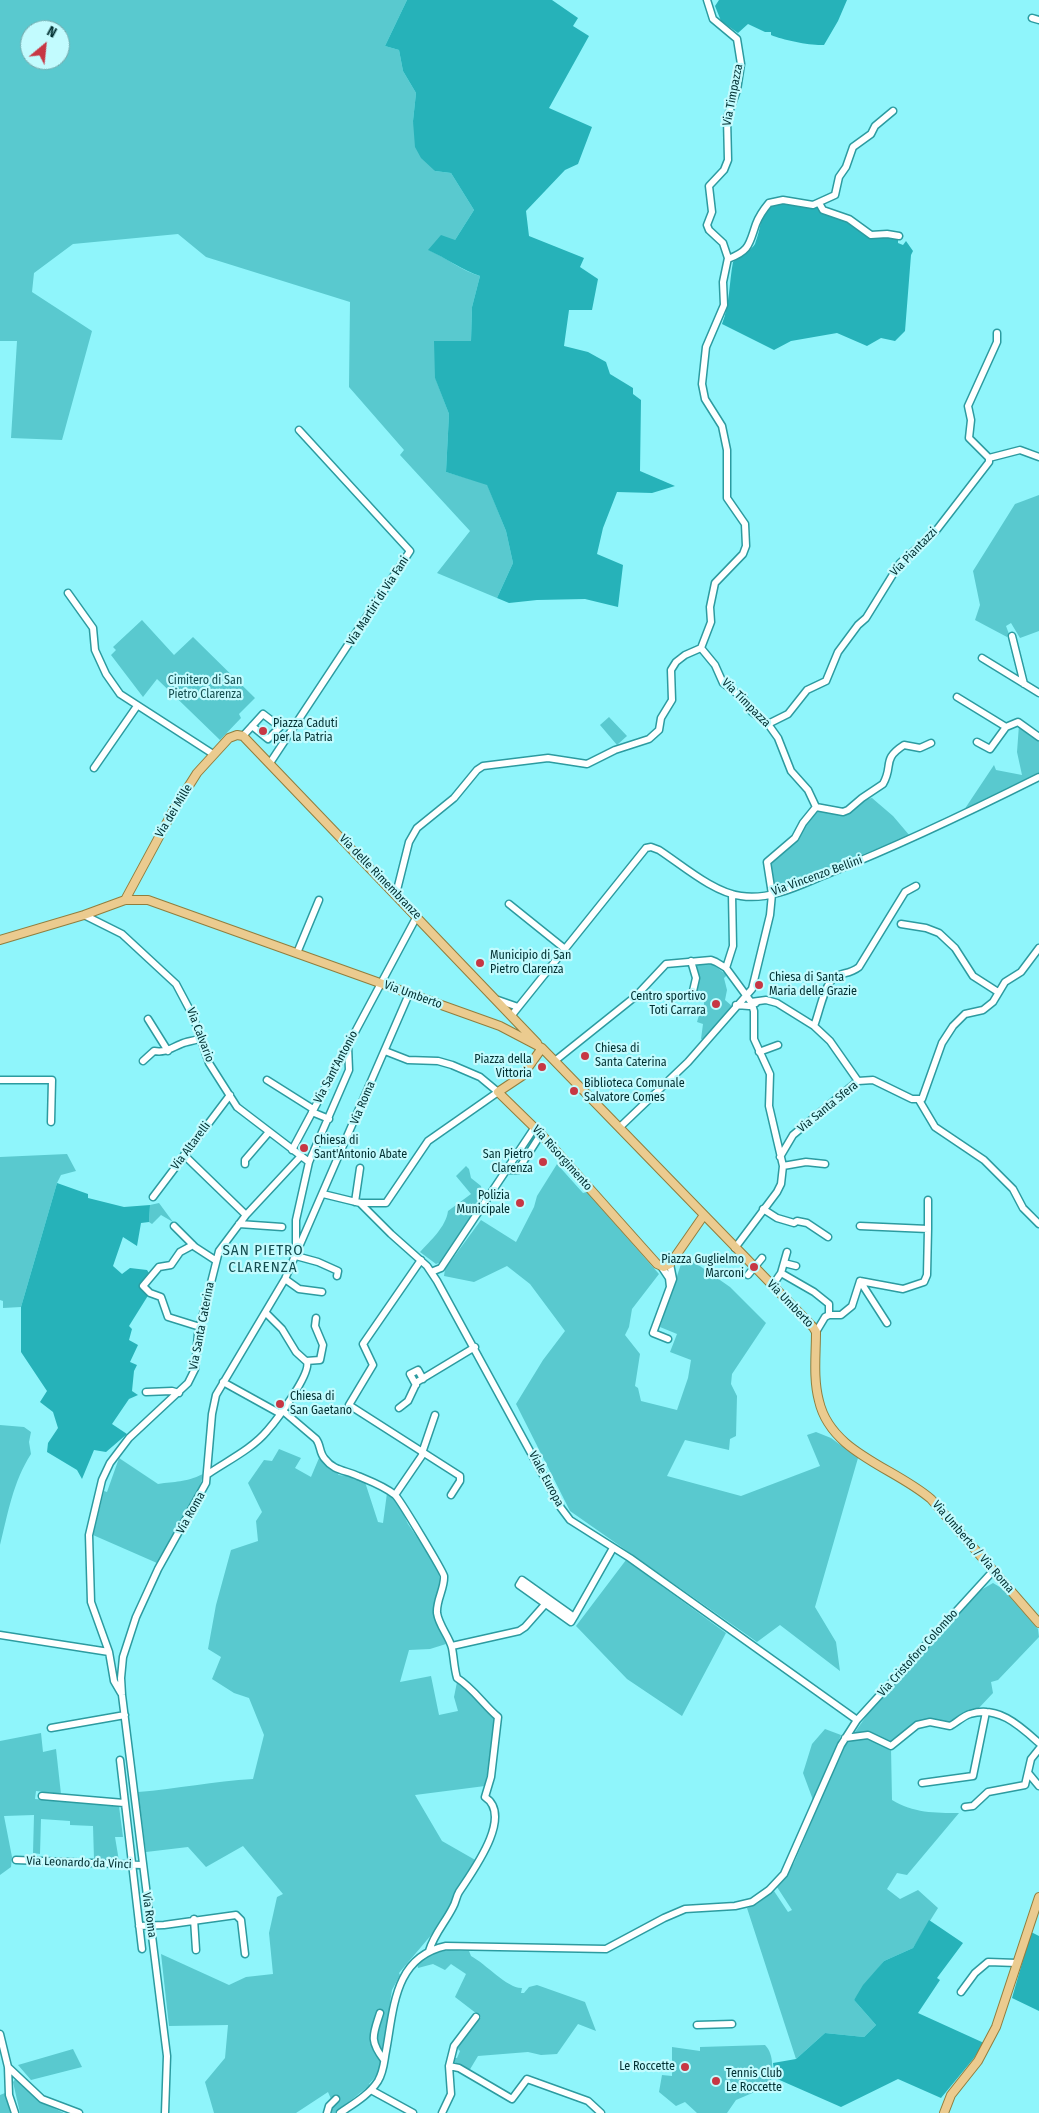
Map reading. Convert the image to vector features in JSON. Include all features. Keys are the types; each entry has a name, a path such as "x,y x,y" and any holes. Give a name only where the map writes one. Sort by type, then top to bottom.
{"main road":[{"name":"Via delle Rimembranze","path":"240,735 270,763 542,1048"},
{"name":"Via dei Mille","path":"125,900 184,793 213,754 229,738 240,735"},
{"name":"Via Umberto","path":"0,940 84,915 125,900 139,899 159,903 512,1031 542,1048 556,1060 816,1332 818,1400 827,1422 849,1446"},
{"path":"512,1031 516,1031 520,1024"},
{"path":"498,1092 522,1076 542,1048"},
{"name":"Via Risorgimento","path":"498,1092 542,1134 661,1266"},
{"path":"661,1266 670,1264 704,1215"},
{"name":"Via Umberto / Via Roma","path":"849,1446 912,1484 931,1498 1039,1623"},
{"path":"944,2113 951,2094 978,2061 996,2027 1039,1897"}],"street":[{"name":"Via Timpazza","path":"707,0 712,19 737,39 741,58 737,90 727,118 728,160 724,170 709,186 712,212 707,225 709,230 723,243 728,259"},
{"path":"396,894 409,842 417,828 454,798 476,770 483,766 548,758 587,764 615,750 649,739 659,730 661,718 672,700 671,670 676,662 685,655 701,648 711,622 710,607 715,583 746,551 748,537 742,517 727,498 728,458 722,426 703,392 706,346 724,305 724,282 728,259 736,257 751,243 755,225 769,203 783,200 813,205 835,195 838,190 839,177 846,166 853,147 871,134 875,126 893,111"},
{"path":"819,203 823,210 849,220 871,235 887,234 899,236"},
{"path":"997,333 997,342 968,406 972,420 969,438 989,458 1020,450 1039,457"},
{"name":"Via Martiri di Via Fani","path":"270,763 410,551 299,430"},
{"name":"Via Piantazzi","path":"768,724 788,714 808,690 826,682 838,652 858,625 866,618 900,563 935,532 962,496 977,480 989,462 989,458"},
{"path":"68,593 93,628 95,650 106,674 120,694 213,754"},
{"path":"1012,636 1024,684"},
{"name":"Via Timpazza","path":"701,648 715,665 723,683 744,699 752,712 768,724 778,738 791,771 808,790 816,807"},
{"path":"982,658 1039,693"},
{"path":"957,697 1006,727"},
{"path":"94,768 137,706"},
{"path":"977,742 990,749 1006,727 1018,722 1039,737"},
{"path":"240,735 252,726"},
{"path":"620,1127 688,1062 748,991 768,929 772,894 767,862 795,838 803,823 816,807 842,812 854,808 862,798 883,784 889,760 894,752 904,745 920,748 930,743"},
{"name":"Via Vincenzo Bellini","path":"512,1015 642,851 650,847 659,850 718,888 732,894 759,897 772,894 891,849 1039,777"},
{"path":"814,1026 830,982 838,975 850,974 859,967 905,892 916,886"},
{"path":"726,968 733,946 732,894"},
{"path":"297,953 319,900"},
{"path":"509,904 564,949"},
{"path":"99,910 98,916 101,923"},
{"name":"Via Calvario","path":"84,915 122,934 176,984 194,1016 209,1063 237,1107 309,1162"},
{"name":"Via Sant'Antonio","path":"292,1150 417,916"},
{"path":"901,924 926,928 939,934 955,948 973,976 998,992"},
{"path":"1039,948 1021,972 1008,979 993,1002 983,1010 965,1014 953,1026 942,1043 925,1095 919,1100 936,1127 984,1160 1013,1189 1023,1208 1039,1224"},
{"path":"556,1060 636,996 666,964 711,960 726,968 748,991 752,1006 754,1038 770,1074 769,1106 783,1166 781,1184 735,1248"},
{"path":"692,962 696,978 692,991 695,997"},
{"name":"Via Roma","path":"165,2113 167,2056 122,1695 123,1657 136,1617 158,1569 203,1492 208,1474 212,1414 216,1395 285,1279 324,1194 409,994"},
{"path":"497,1000 518,1008"},
{"path":"736,1005 752,1006 759,1001 777,1002 814,1026 830,1041 858,1081"},
{"path":"148,1019 168,1051"},
{"path":"142,1061 154,1051 168,1051 180,1044 201,1038"},
{"path":"759,1052 778,1044"},
{"path":"336,1276 338,1271 318,1262 296,1256 296,1220 309,1162 349,1070 348,1046"},
{"name":"Via Risorgimento","path":"385,1051 408,1060 438,1061 452,1065 480,1077 498,1092"},
{"path":"0,1080 52,1080 52,1122"},
{"path":"267,1080 329,1119"},
{"name":"Via Santa Sfera","path":"780,1157 793,1135 858,1081 874,1080 912,1099 919,1100"},
{"path":"374,1216 386,1203 428,1141 498,1092"},
{"name":"Via Altarelli","path":"153,1198 230,1095"},
{"path":"431,1272 441,1268 535,1127"},
{"path":"245,1164 245,1160 270,1132"},
{"path":"507,1171 518,1170 542,1134"},
{"path":"184,1155 246,1215"},
{"name":"Via Santa Caterina","path":"122,1695 114,1681 109,1652 90,1602 89,1535 102,1480 117,1452 129,1438 184,1389 195,1369 200,1327 215,1260 219,1251 246,1215 301,1156"},
{"path":"783,1166 806,1162 825,1164"},
{"path":"357,1202 360,1168"},
{"path":"324,1194 357,1202 386,1203"},
{"path":"860,1281 903,1289 924,1282 926,1275 928,1200"},
{"name":"Viale Europa","path":"357,1202 421,1260 431,1272 475,1347 561,1508 570,1520 613,1548 857,1720"},
{"path":"763,1209 784,1220 794,1223 797,1221 807,1223 828,1237"},
{"path":"239,1224 282,1227"},
{"path":"174,1226 193,1245 215,1260"},
{"path":"860,1226 928,1229"},
{"path":"193,1245 180,1252 171,1265 158,1266 143,1286 150,1293 161,1297 168,1317 200,1327"},
{"path":"772,1286 781,1273 787,1252"},
{"path":"748,1274 757,1270 762,1258"},
{"path":"421,1260 363,1344 373,1365 349,1405 460,1476 460,1481 451,1495"},
{"path":"784,1263 796,1266"},
{"path":"668,1339 653,1333 673,1279 670,1264"},
{"path":"661,1266 669,1278 670,1288"},
{"path":"781,1273 814,1292 829,1304 829,1315 816,1332"},
{"path":"285,1279 298,1289 322,1292"},
{"path":"829,1315 841,1315 852,1306 860,1281"},
{"path":"860,1281 887,1323"},
{"path":"208,1474 245,1450 267,1431 306,1372 308,1366 306,1361 296,1352 282,1329 266,1313"},
{"path":"306,1361 320,1360 323,1345 315,1326 316,1318"},
{"path":"399,1408 408,1401 416,1385 423,1379 475,1347"},
{"path":"416,1385 410,1374 418,1370 423,1379"},
{"path":"223,1382 281,1412 316,1439 320,1444 324,1459 338,1471 356,1475 382,1486 396,1495 439,1563 444,1576 437,1604 437,1613 442,1630 452,1646 457,1678 470,1686 483,1704 498,1717 491,1777 485,1797 491,1801 495,1809 496,1817 493,1831 479,1862 458,1893 455,1904 446,1920 434,1934 429,1951 410,1967 396,1996 382,2073 369,2092 340,2113"},
{"path":"146,1392 172,1390 179,1393"},
{"path":"396,1495 422,1453 435,1415"},
{"path":"452,1646 513,1634 526,1626 548,1602 571,1622 613,1548"},
{"name":"Via Cristoforo Colombo","path":"429,1951 446,1946 606,1948 685,1909 735,1906 752,1902 769,1890 784,1874 845,1738 857,1720 993,1570"},
{"path":"0,1635 109,1652"},
{"path":"922,1783 973,1776 986,1712"},
{"path":"845,1738 868,1735 891,1746 917,1725 930,1722 950,1726 970,1714 986,1712 997,1713 1014,1721 1039,1743"},
{"path":"50,1728 125,1715"},
{"path":"965,1807 973,1806 988,1792 1025,1785 1031,1759 1039,1749"},
{"path":"120,1760 130,1865 142,1949"},
{"path":"1029,1774 1039,1786"},
{"path":"42,1796 124,1803"},
{"name":"Via Leonardo da Vinci","path":"16,1860 142,1865"},
{"path":"138,1926 232,1915 239,1916 245,1954"},
{"path":"194,1919 196,1950"},
{"path":"961,1992 975,1973 988,1962 1017,1964"},
{"path":"380,2013 372,2037 384,2060"},
{"path":"442,2113 452,2088 449,2066 454,2046 476,2017"},
{"path":"697,2025 732,2024"},
{"name":"Via Roma","path":"161,2113 164,2032"},
{"path":"0,2034 8,2067 9,2095 15,2113"},
{"path":"449,2066 459,2068 512,2099 526,2079 588,2101 602,2113"},
{"path":"8,2067 42,2099 79,2113"},
{"path":"369,2092 413,2113"},
{"path":"327,2113 329,2106 336,2099"}],"green space":[{"path":"0,0 407,0 385,46 399,50 403,71 416,93 413,121 435,171 451,173 474,210 455,240 429,250 480,276 472,307 471,341 435,377 449,414 446,472 487,484 506,531 513,563 497,598 437,573 470,531 400,455 404,450 349,387 350,302 206,257 178,234 73,244 34,273 32,292 92,331 62,440 11,438 17,341 0,341"},
{"path":"1039,495 1039,631 1020,638 1011,623 1006,626 1009,634 1007,637 975,620 980,605 973,571 1015,504"},
{"name":"Cimitero di San Pietro Clarenza","path":"142,620 174,655 193,637 255,698 239,714 241,718 220,740 157,679 143,697 111,655 116,650 113,647"},
{"path":"609,717 627,736 617,745 600,725"},
{"path":"1019,725 1039,740 1039,773 964,810 994,765 996,770 1022,775 1017,752"},
{"path":"872,798 893,816 910,836 774,889 771,861 816,812 849,812 862,800"},
{"name":"Centro sportivo Toti Carrara","path":"712,964 727,975 724,978 727,990 725,1000 732,1006 703,1040 701,1039 703,1024 697,1022 700,1012 704,1010 704,1001 698,1001 694,965"},
{"path":"67,1154 76,1171 61,1175 57,1183 21,1307 3,1308 3,1301 0,1300 0,1157"},
{"path":"557,1164 583,1193 587,1192 659,1274 632,1309 629,1327 625,1335 640,1354 635,1386 638,1388 641,1401 677,1410 688,1378 691,1360 670,1352 677,1334 660,1327 684,1255 730,1287 766,1323 732,1374 731,1384 737,1396 736,1436 730,1439 729,1450 685,1440 667,1476 741,1496 820,1466 807,1435 816,1432 831,1438 858,1458 815,1607 836,1642 840,1671 780,1625 757,1642 570,1511 516,1404 543,1360 565,1331 530,1284 507,1266 474,1282 444,1276 445,1269 481,1220 516,1242 534,1207 537,1196"},
{"path":"466,1166 469,1169 471,1178 481,1186 482,1192 486,1195 441,1262 436,1264 420,1252 441,1228 448,1211 471,1194 456,1176"},
{"path":"159,1203 173,1222 161,1215 152,1224 149,1222 150,1205"},
{"path":"0,1425 24,1427 31,1432 29,1442 31,1454 15,1487 0,1545"},
{"path":"279,1449 301,1458 295,1468 311,1477 319,1458 339,1475 354,1477 365,1482 378,1522 383,1523 387,1493 397,1500 408,1524 438,1568 440,1581 434,1617 446,1644 430,1649 409,1650 400,1682 431,1676 439,1715 458,1711 454,1697 457,1682 481,1699 490,1711 496,1724 485,1786 415,1795 442,1841 477,1861 438,1927 399,1973 400,1975 392,1990 382,2053 375,2039 381,2009 374,2018 372,2041 381,2060 378,2074 370,2085 335,2113 330,2113 333,2104 339,2100 337,2095 331,2099 328,2092 296,2113 214,2113 205,2082 225,2058 228,2025 169,2026 161,1954 229,1985 246,1977 273,1974 269,1933 277,1897 283,1894 243,1846 206,1867 188,1847 146,1852 138,1792 253,1779 264,1735 249,1698 234,1693 212,1679 221,1657 208,1649 216,1605 231,1550 258,1541 256,1521 262,1512 248,1483 264,1460 272,1461"},
{"path":"119,1458 158,1484 185,1480 203,1474 199,1490 157,1563 93,1535 104,1491 107,1492"},
{"path":"626,1560 726,1633 682,1716 627,1679 576,1626"},
{"path":"993,1583 1003,1589 1038,1629 1039,1637 998,1680 991,1682 993,1693 977,1710 953,1722 929,1721 890,1743 853,1735 869,1712 981,1590"},
{"path":"825,1729 841,1735 813,1800 803,1773 812,1744"},
{"path":"41,1733 43,1752 56,1749 61,1794 36,1791 35,1799 119,1806 123,1837 115,1837 119,1861 94,1859 93,1826 70,1825 70,1821 41,1819 40,1854 33,1853 34,1815 4,1816 12,1857 11,1867 0,1875 0,1741"},
{"path":"868,1738 891,1748 892,1800 916,1810 959,1813 907,1875 897,1873 887,1889 900,1899 918,1890 938,1908 913,1948 884,1961 854,2000 876,2025 864,2037 825,2033 796,2059 747,1908 757,1904 774,1891 788,1912 792,1910 777,1887 794,1863 846,1741"},
{"path":"448,1950 469,1951 471,1956 510,1985 522,1988 521,1993 524,1993 529,1987 537,1985 585,2002 596,2031 578,2024 557,2054 541,2055 528,2052 478,2056 469,2071 453,2061 453,2058 457,2058 460,2051 457,2048 481,2017 455,1997 466,1974 451,1964 445,1970 433,1964 418,1968 417,1963 429,1955"},
{"name":"Tennis Club Le Roccette","path":"765,2045 772,2059 771,2085 736,2100 727,2113 697,2113 685,2102 676,2106 659,2092 662,2075 672,2076 672,2047 700,2051 700,2047"},
{"path":"73,2049 82,2067 31,2080 18,2065"},
{"path":"16,2078 41,2102 64,2113 20,2113 13,2082"},
{"path":"5,2093 11,2113 0,2113 0,2095"}],"shaded area":[{"path":"407,0 552,0 578,18 573,26 589,36 549,108 592,127 578,164 565,170 526,211 529,236 584,258 580,267 598,279 592,310 569,310 564,346 588,352 606,362 610,374 633,388 633,394 641,400 640,471 675,486 652,493 617,492 603,528 597,554 623,565 618,607 585,599 537,600 509,603 497,598 513,563 506,531 487,485 446,472 449,414 435,378 434,341 471,341 472,307 480,276 428,250 441,235 455,240 474,210 451,173 435,171 421,158 415,147 413,121 416,93 403,71 399,50 385,46"},
{"path":"719,0 847,0 838,21 824,45 819,45 776,37 771,35 771,32 765,32 748,24 738,33 721,21 715,6"},
{"path":"792,203 817,207 826,214 843,219 866,236 898,239 898,243 903,245 906,241 913,251 911,255 905,331 895,341 881,338 867,346 837,333 791,341 774,350 722,324 728,301 733,262 755,244 763,214 766,210 772,206"},
{"path":"57,1183 88,1194 88,1198 124,1207 150,1205 149,1222 141,1223 137,1246 123,1237 113,1266 122,1274 130,1268 147,1270 149,1273 139,1287 149,1294 129,1326 132,1329 129,1340 138,1345 130,1362 137,1365 134,1371 132,1391 138,1395 129,1399 112,1424 127,1434 106,1452 94,1450 82,1479 77,1470 47,1452 48,1443 58,1428 53,1412 40,1402 47,1391 21,1352 21,1307"},
{"path":"929,1920 963,1943 937,1978 940,1980 918,2013 984,2043 941,2098 898,2079 841,2107 775,2078 773,2063 796,2059 825,2033 864,2037 876,2025 854,2000 863,1985 884,1961 913,1948"},
{"path":"1031,1932 1039,1936 1039,2011 1012,1998"}],"place":[{"name":"Piazza Caduti per la Patria","path":"263,731"},
{"name":"Municipio di San Pietro Clarenza","path":"480,963"},
{"name":"Chiesa di Santa Maria delle Grazie","path":"759,985"},
{"name":"Centro sportivo Toti Carrara","path":"716,1004"},
{"name":"Chiesa di Santa Caterina","path":"585,1056"},
{"name":"Piazza della Vittoria","path":"542,1067"},
{"name":"Biblioteca Comunale Salvatore Comes","path":"574,1091"},
{"name":"Chiesa di Sant'Antonio Abate","path":"304,1148"},
{"name":"San Pietro Clarenza","path":"543,1162"},
{"name":"Polizia Municipale","path":"520,1203"},
{"name":"Piazza Guglielmo Marconi","path":"754,1267"},
{"name":"Chiesa di San Gaetano","path":"280,1404"},
{"name":"Le Roccette","path":"685,2067"},
{"name":"Tennis Club Le Roccette","path":"716,2081"}],"district":[{"name":"SAN PIETRO CLARENZA","path":"263,1260"}]}
